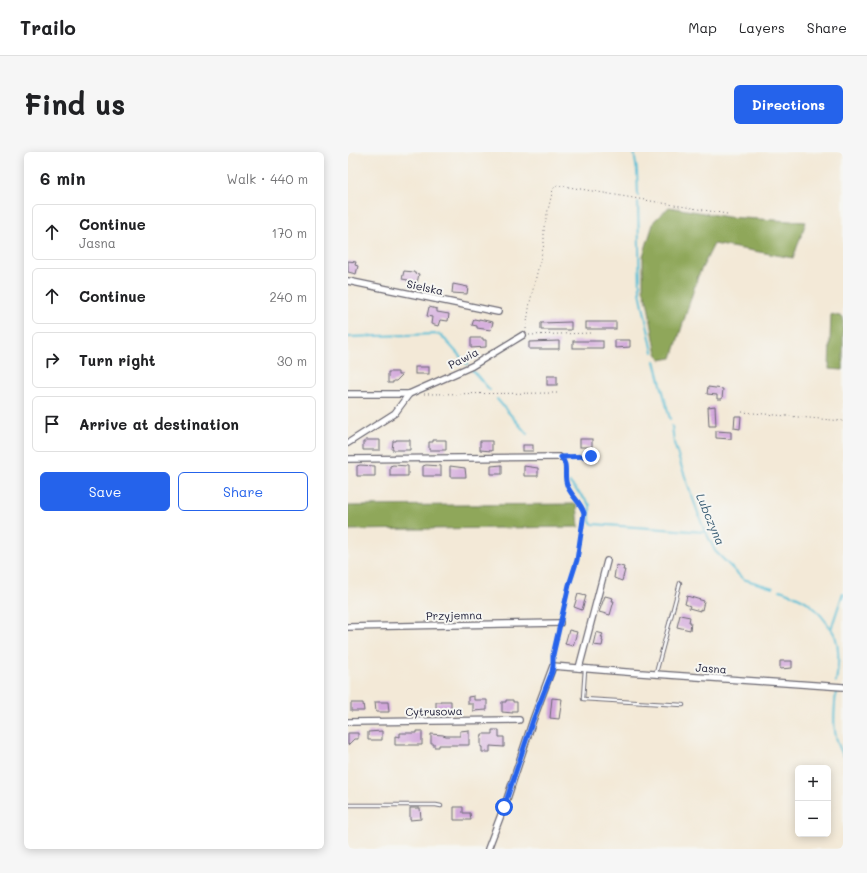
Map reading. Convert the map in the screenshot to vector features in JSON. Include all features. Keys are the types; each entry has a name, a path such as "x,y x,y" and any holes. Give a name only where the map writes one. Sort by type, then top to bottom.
{"street":[{"name":"Sielska","path":"348,281 498,312"},
{"name":"Pawia","path":"348,394 409,394 472,366 523,335"},
{"name":"Pawia","path":"348,443 395,413 409,394"},
{"path":"348,459 558,457"},
{"path":"578,668 607,561"},
{"name":"Przyjemna","path":"348,627 560,623"},
{"path":"488,849 553,666"},
{"name":"Jasna","path":"553,666 843,687"},
{"name":"Cytrusowa","path":"348,722 519,720"}],"lane":[{"path":"656,674 680,583"},
{"path":"585,669 583,699 683,705"},
{"path":"348,806 441,806"}],"path":[{"path":"590,333 525,335 530,302 544,244 544,227 555,186 558,185 727,214"},
{"path":"424,394 557,393"},
{"path":"742,412 843,420"},
{"path":"553,666 553,655 560,623 569,585 577,560 584,513 567,485 566,464 561,457 591,456"}],"green space":[{"path":"669,207 727,217 806,222 793,258 714,244 698,276 672,358 660,360 656,350 648,305 643,289 643,256 654,221"},
{"path":"831,314 843,317 843,370 829,369"},
{"path":"577,504 579,527 348,530 348,506"}],"building":[{"path":"348,261 356,262 355,265 358,266 356,274 348,272"},
{"path":"404,271 419,274 417,283 408,282 408,280 402,279"},
{"path":"453,284 468,287 467,294 452,293"},
{"path":"429,307 437,309 437,312 449,314 448,321 440,320 438,326 431,324 432,317 427,316"},
{"path":"474,319 493,322 491,330 477,328 477,326 472,325"},
{"path":"571,322 571,330 541,330 541,323"},
{"path":"586,322 616,322 616,329 586,329"},
{"path":"471,338 483,338 483,340 486,340 486,347 471,348"},
{"path":"615,340 630,340 630,347 615,348"},
{"path":"559,341 559,349 529,349 529,342"},
{"path":"573,341 603,341 603,348 573,348"},
{"path":"415,367 429,367 429,374 415,374"},
{"path":"388,372 398,372 398,375 402,375 396,381 393,381 393,383 388,383"},
{"path":"547,376 557,376 557,385 547,385"},
{"path":"708,387 723,389 722,399 717,399 717,395 707,394"},
{"path":"715,406 716,426 709,426 708,407"},
{"path":"735,416 741,416 740,429 734,428"},
{"path":"716,431 731,432 731,439 716,438"},
{"path":"580,439 592,439 592,447 580,447"},
{"path":"365,440 380,440 380,450 363,450 363,442 366,442"},
{"path":"410,440 410,450 392,450 393,441"},
{"path":"433,440 446,440 446,450 429,450 429,442 433,442"},
{"path":"480,441 492,441 492,451 480,450"},
{"path":"523,445 533,445 533,451 523,451"},
{"path":"502,465 502,474 491,474 491,466"},
{"path":"357,466 375,466 375,476 357,476"},
{"path":"390,466 408,466 408,476 390,476"},
{"path":"423,466 441,466 441,476 423,476"},
{"path":"450,466 465,468 466,477 450,477"},
{"path":"524,466 538,468 538,476 524,476"},
{"path":"616,565 624,567 623,570 625,570 622,581 614,578"},
{"path":"578,594 586,596 582,610 574,607"},
{"path":"605,596 613,598 612,601 614,601 610,615 599,612"},
{"path":"687,596 704,601 702,610 700,609 700,611 689,608 690,606 685,604"},
{"path":"680,615 690,617 690,630 677,627"},
{"path":"569,630 577,632 573,646 565,644"},
{"path":"596,632 603,634 601,637 603,637 602,646 593,645"},
{"path":"780,661 792,661 792,668 780,669"},
{"path":"474,696 474,700 487,700 487,710 473,711 473,704 468,704 468,697"},
{"path":"552,698 562,699 559,719 550,718"},
{"path":"506,700 513,700 513,702 517,702 517,711 513,711 513,713 502,712 502,702 506,702"},
{"path":"451,701 451,711 440,711 440,709 436,709 436,702"},
{"path":"375,702 388,702 389,712 376,712"},
{"path":"351,703 363,703 364,711 351,711"},
{"path":"469,730 469,745 439,745 439,747 434,747 434,744 431,744 431,734 460,736 460,731"},
{"path":"492,730 499,730 499,737 504,737 504,747 490,746 490,752 482,752 482,734 492,734"},
{"path":"382,731 382,740 368,740 368,732"},
{"path":"417,731 422,731 422,745 395,745 395,736 400,737 400,733 417,733"},
{"path":"348,733 358,733 358,739 354,739 348,745"},
{"path":"454,807 463,807 463,813 470,813 471,820 454,820"},
{"path":"410,808 420,808 421,819 410,820"}],"waterway":[{"name":"Lubczyna","path":"634,152 637,171 638,196"},
{"name":"Lubczyna","path":"638,202 640,292 653,352"},
{"path":"348,337 441,335 467,364"},
{"name":"Lubczyna","path":"655,361 670,419"},
{"path":"472,370 490,390"},
{"path":"497,399 527,434"},
{"name":"Lubczyna","path":"672,426 674,443 682,468 702,524 715,551 743,579 773,588"},
{"path":"570,483 590,505 590,522 593,524 705,532"},
{"name":"Lubczyna","path":"780,590 807,602 821,616 834,633 838,655 836,682"},
{"path":"831,629 843,593"},
{"name":"Lubczyna","path":"836,692 834,724 839,747 843,755"}],"route":[{"path":"504,807 533,720 552,672 553,655 569,585 577,560 584,513 567,485 566,464 561,457 591,456"}]}
